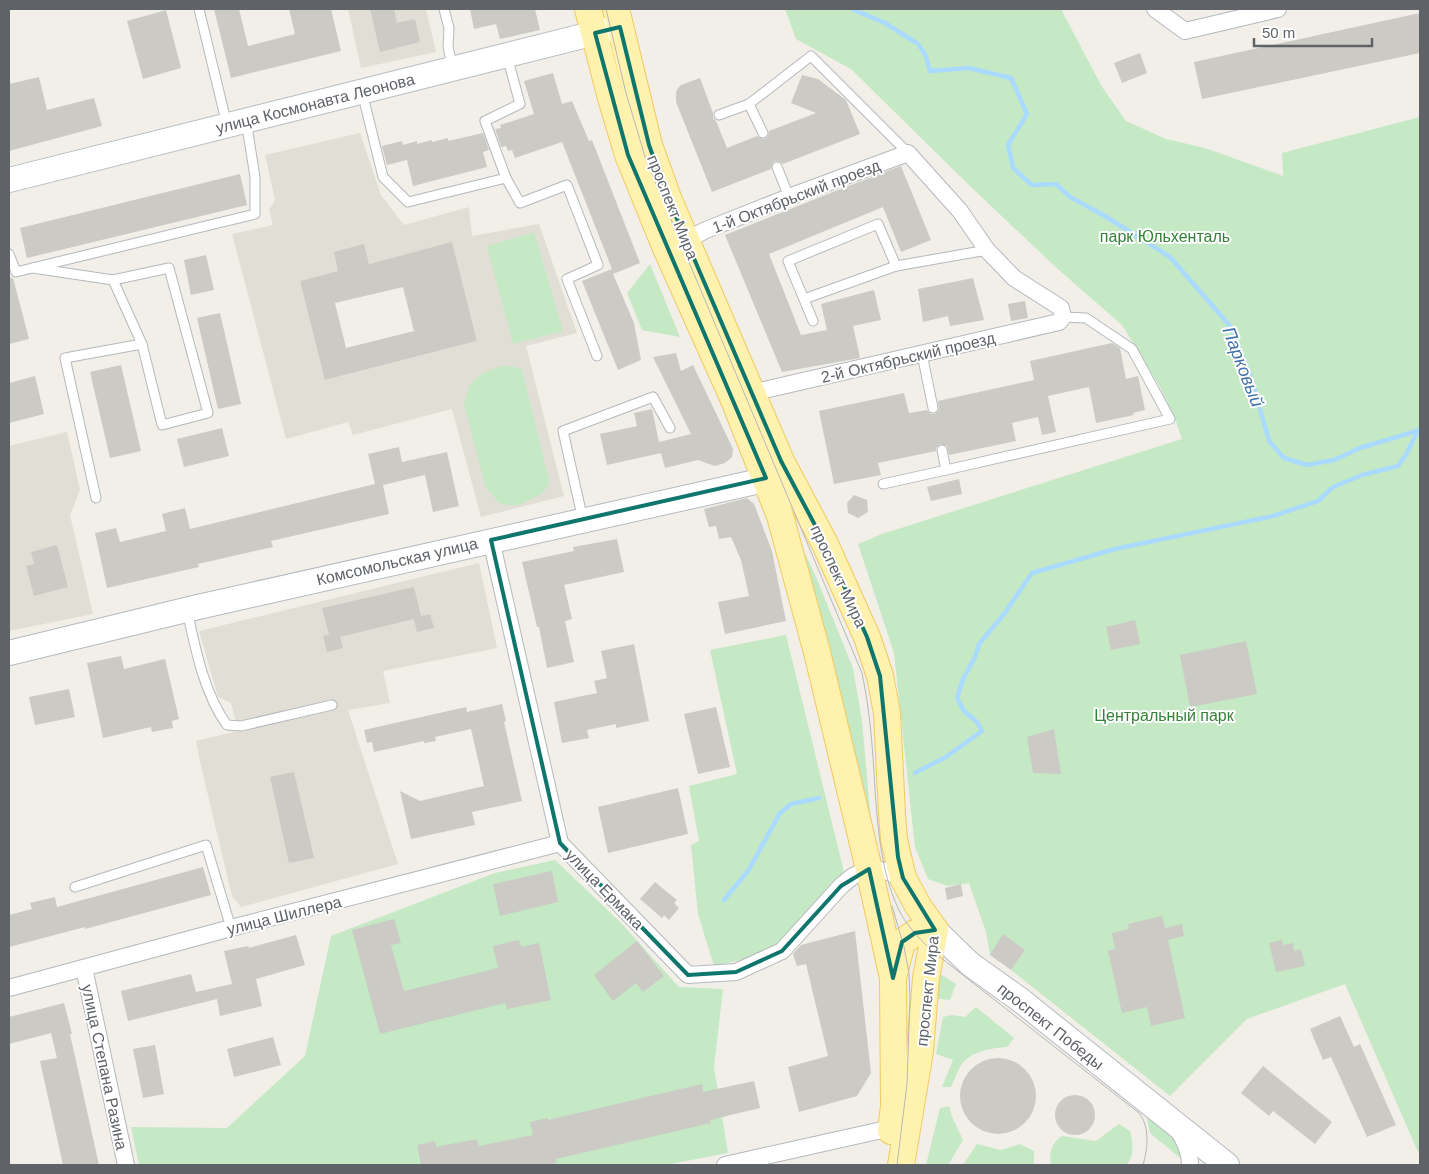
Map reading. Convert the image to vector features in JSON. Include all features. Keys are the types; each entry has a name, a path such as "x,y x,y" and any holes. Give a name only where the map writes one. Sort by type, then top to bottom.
{"main road":[{"name":"улица Космонавта Леонова","path":"9,180 507,56 592,21 618,18"},
{"name":"проспект Мира","path":"618,18 648,145 751,393 776,475 780,516 814,643 869,869 893,978 894,1106 886,1165"},
{"name":"проспект Мира","path":"592,21 611,98 628,155 665,246 734,400 776,475 825,544 867,637 880,676 887,713 894,839 903,878 918,906 935,930 926,978 920,1051 901,1165"},
{"name":"Комсомольская улица","path":"9,653 187,609 776,475"},
{"path":"893,978 902,942 915,933 935,930"},
{"name":"проспект Победы","path":"935,930 970,964 1019,999 1227,1165"}],"street":[{"path":"1155,9 1186,31 1278,9"},
{"path":"908,153 960,211 987,250 1014,278 1061,308 1063,316"},
{"name":"1-й Октябрьский проезд","path":"686,240 706,230 789,197 908,153"},
{"name":"2-й Октябрьский проезд","path":"751,393 1059,322 1063,316"},
{"name":"улица Ермака","path":"491,540 560,842 688,975 736,972 782,951 841,886 853,876 869,869"},
{"name":"улица Шиллера","path":"9,988 560,842"},
{"path":"869,869 886,871 903,878"},
{"name":"улица Степана Разина","path":"84,968 126,1165"},
{"path":"1172,1122 1184,1141 1190,1165"},
{"path":"725,1165 892,1128"}],"lane":[{"path":"9,254 16,272 255,214 255,177 199,9"},
{"path":"444,9 449,28 448,47 453,69"},
{"path":"507,56 520,104 485,121 506,178 520,203 567,184 598,265 567,279 597,356"},
{"path":"719,115 749,104 811,56 908,153"},
{"path":"362,92 383,177 408,202 506,178"},
{"path":"749,104 763,133"},
{"path":"776,167 789,197"},
{"path":"813,321 788,261 878,224 896,266"},
{"path":"804,299 896,266 987,250"},
{"path":"33,268 113,280 169,268 208,413 162,425 142,344 113,280"},
{"path":"882,484 1170,419 1132,349 1086,318 1063,316"},
{"path":"96,498 65,358 142,344"},
{"path":"922,354 933,408"},
{"path":"583,520 563,431 653,397 670,428"},
{"path":"942,450 946,470"},
{"path":"187,609 212,698 218,712 227,725 242,726 332,705"},
{"path":"75,887 206,845 231,928"}],"highlighted area":[{"path":"620,27 649,145 668,198 781,461 825,544 867,637 880,676 898,857 903,878 935,930 915,933 902,942 893,978 869,869 841,886 782,951 736,972 688,975 560,843 491,540 766,478 628,155 595,33"}],"shaded area":[{"path":"348,9 426,9 436,52 361,68"},
{"path":"360,133 381,195 404,225 469,207 472,236 539,224 577,333 526,346 564,496 481,517 452,409 353,435 348,422 286,439 232,234 273,225 269,210 275,200 265,155","holes":["452,243 477,341 326,380 300,281"]},
{"path":"67,432 80,490 70,515 93,614 9,631 9,446"},
{"path":"479,563 497,648 383,671 390,703 348,710 398,864 241,907 232,896 196,741 238,731 231,703 218,697 199,631"}],"green space":[{"name":"Центральный парк","path":"785,9 1061,9 1102,87 1126,121 1166,139 1205,148 1283,176 1282,153 1420,117 1420,1151 1418,1152 1345,984 1247,1019 1170,1096 1011,970 1025,950 990,955 986,932 969,883 948,886 928,879 915,847 894,653 858,544 882,534 1182,439 1160,387 1122,325 1060,271 972,188 851,69 796,39"},
{"path":"534,232 563,331 513,344 487,246"},
{"path":"650,264 680,337 642,330 627,293"},
{"path":"501,366 516,367 522,370 549,480 546,489 540,495 519,505 499,503 486,488 464,405 470,384 483,373"},
{"path":"790,522 816,577 853,668 862,721 872,833"},
{"path":"786,635 844,872 772,950 749,958 714,966 698,914 691,845 699,841 689,786 737,774 710,650"},
{"path":"555,860 620,922 679,987 723,989 714,1067 728,1153 665,1165 139,1165 131,1127 227,1128 305,1056 331,936 495,873"},
{"path":"937,972 956,984 950,1000 933,998"},
{"path":"976,1007 1014,1038 1007,1047 988,1049 970,1056 961,1065 951,1087 942,1087 953,1060 936,1054 943,1017 952,1015 965,1017"},
{"path":"949,1106 963,1140 948,1165 926,1165 940,1108"},
{"path":"1146,1114 1172,1127 1185,1162 1150,1133"},
{"path":"1119,1124 1130,1131 1132,1140 1131,1158 1126,1165 1051,1165 1050,1156 1052,1149 1055,1142 1062,1136 1096,1141"},
{"path":"977,1144 1001,1150 1020,1144 1034,1151 1034,1165 963,1165"}],"building":[{"path":"214,9 239,9 248,46 295,34 289,9 331,9 341,51 231,78"},
{"path":"370,9 394,9 397,23 415,19 420,42 380,52"},
{"path":"470,9 535,9 540,30 500,39 496,24 474,29"},
{"path":"166,10 181,68 143,79 127,21"},
{"path":"1420,13 1420,53 1202,99 1194,62"},
{"path":"1140,53 1147,73 1122,83 1114,63"},
{"path":"553,73 562,104 572,101 589,141 592,140 640,263 613,274 634,323 641,360 618,370 582,281 612,269 562,142 515,158 512,150 508,151 506,146 501,147 495,129 501,128 500,125 534,114 524,81"},
{"path":"802,75 818,79 846,100 860,134 783,164 775,161 771,169 712,192 676,102 678,88 700,78 713,113 713,118 727,148 757,136 765,139 769,131 816,113 791,103"},
{"path":"39,77 47,110 94,98 102,126 9,151 9,84"},
{"path":"483,133 489,150 483,152 487,167 413,186 407,160 387,165 382,146 402,141 403,145 417,141 417,144 448,138 448,141"},
{"path":"901,166 931,240 901,252 883,207 769,254 801,335 827,330 821,304 874,290 881,320 853,326 860,358 782,372 725,235"},
{"path":"240,174 247,205 27,258 20,228"},
{"path":"452,242 477,341 325,380 300,281 338,271 334,252 364,244 369,264","holes":["403,287 414,331 346,348 335,303"]},
{"path":"206,255 214,290 191,295 184,260"},
{"path":"9,278 13,278 29,339 9,344"},
{"path":"973,278 984,320 950,326 948,316 923,322 918,289"},
{"path":"1025,301 1028,318 1011,321 1008,304"},
{"path":"220,313 241,404 218,409 197,318"},
{"path":"1112,343 1120,348 1126,379 1138,376 1145,410 1133,413 1134,415 1096,423 1089,387 1048,396 1056,432 1042,435 1038,417 1012,423 1016,441 949,455 947,446 940,444 936,451 878,463 881,475 834,484 819,411 904,393 909,413 927,410 931,414 935,414 939,410 938,401 1034,380 1030,361"},
{"path":"676,353 681,371 693,365 733,449 732,457 725,463 715,466 698,460 665,468 661,453 607,465 600,434 637,426 634,413 652,409 659,442 691,434 653,357"},
{"path":"121,365 141,451 110,458 90,372"},
{"path":"35,376 44,414 9,423 9,383"},
{"path":"222,428 229,456 184,467 177,439"},
{"path":"399,447 402,462 447,452 459,506 433,512 425,475 383,485 389,514 271,541 273,547 198,564 199,567 107,588 95,533 116,528 120,542 166,531 162,514 185,508 190,529 375,484 368,454"},
{"path":"959,479 962,494 931,501 927,487"},
{"path":"854,495 867,500 868,512 858,518 848,513 847,503"},
{"path":"747,498 754,504 772,551 786,621 725,634 718,602 749,596 741,560 731,537 719,539 716,526 709,527 704,509"},
{"path":"617,539 624,572 564,585 572,619 565,621 574,662 547,668 539,627 537,627 522,562 574,551 573,547"},
{"path":"57,545 68,587 34,596 26,566 34,564 31,552"},
{"path":"414,587 421,616 430,614 434,628 417,632 414,619 340,637 343,648 327,652 323,636 329,635 322,608"},
{"path":"1135,620 1140,644 1111,650 1106,627"},
{"path":"1246,641 1257,694 1190,707 1180,655"},
{"path":"634,644 649,721 616,728 616,724 587,730 589,738 562,743 554,702 597,693 594,681 607,678 601,651"},
{"path":"121,656 124,669 165,659 179,719 172,721 173,728 152,732 151,727 103,738 87,663"},
{"path":"69,689 75,717 35,725 29,697"},
{"path":"502,704 506,721 504,722 522,801 472,812 475,825 411,839 400,791 420,801 484,786 471,729 435,737 436,741 424,743 424,741 374,752 372,742 367,743 364,730 466,707 467,712"},
{"path":"716,707 730,767 698,774 684,714"},
{"path":"1054,729 1061,774 1033,773 1027,737"},
{"path":"294,772 314,858 289,863 270,777"},
{"path":"678,788 688,834 608,853 598,807"},
{"path":"203,867 211,895 85,929 85,927 9,947 9,915 32,909 30,903 55,897 57,907"},
{"path":"552,871 558,902 500,916 493,884"},
{"path":"655,882 677,900 674,903 679,908 669,920 664,915 662,918 640,899"},
{"path":"961,884 963,896 947,900 945,888"},
{"path":"1162,916 1165,928 1182,924 1184,936 1168,940 1185,1018 1151,1026 1147,1007 1122,1013 1108,951 1115,949 1112,933 1129,929 1128,924"},
{"path":"394,919 401,943 391,945 404,991 498,968 493,946 519,940 521,947 539,943 551,1000 507,1009 505,1003 380,1034 352,930"},
{"path":"855,931 871,1073 857,1096 799,1112 788,1067 828,1056 806,964 797,966 793,954 801,945"},
{"path":"1003,934 1025,950 1011,970 990,955"},
{"path":"296,935 305,965 256,979 262,1006 220,1016 217,999 128,1021 121,991 191,974 196,992 232,984 224,951 248,946 249,948"},
{"path":"1282,940 1283,945 1293,943 1294,951 1301,949 1305,966 1276,972 1269,943"},
{"path":"637,941 664,976 643,992 636,983 613,1001 594,975"},
{"path":"64,1003 99,1165 63,1165 40,1061 57,1058 51,1033 9,1044 9,1017"},
{"path":"1340,1016 1354,1047 1360,1044 1396,1125 1367,1137 1331,1057 1323,1060 1310,1029"},
{"path":"273,1037 281,1065 234,1077 227,1049"},
{"path":"155,1045 164,1094 143,1098 133,1049"},
{"path":"998,1058 1012,1061 1025,1069 1033,1082 1036,1096 1033,1110 1025,1123 1012,1131 998,1134 984,1131 971,1123 963,1110 960,1096 963,1082 971,1069 984,1061"},
{"path":"1263,1066 1332,1122 1315,1144 1273,1111 1269,1116 1241,1093"},
{"path":"754,1081 760,1108 710,1120 711,1123 556,1159 557,1163 545,1165 421,1165 417,1145 435,1141 436,1147 477,1139 479,1146 533,1135 530,1122 548,1118 548,1120 702,1084 703,1092"},
{"path":"1079,1095 1086,1098 1092,1104 1095,1115 1094,1123 1086,1132 1079,1135 1071,1135 1064,1132 1056,1123 1055,1111 1058,1104 1067,1096"}],"waterway":[{"name":"Парковый","path":"852,9 885,23 918,44 925,54 930,71 969,68 1011,78 1027,114 1008,145 1013,168 1032,185 1056,184 1070,197 1105,216 1170,257 1230,326 1251,377 1269,441 1284,458 1307,465 1334,460 1360,448 1420,430"},
{"path":"915,773 946,757 982,731 977,722 964,711 957,698 963,679 975,657 979,644 1004,614 1032,573 1115,549 1273,516 1318,501 1333,487 1362,475 1398,466 1407,453 1418,430"},
{"path":"724,900 748,871 780,813 791,804 819,798"}],"tram line":[{"path":"606,9 626,93 646,160 862,673 871,731 881,850 892,894 898,908 908,925 931,950 1139,1113 1145,1125 1147,1138 1143,1165"},
{"path":"892,906 904,947 909,973 910,998 907,1084 897,1165"}],"park label":[{"name":"парк Юльхенталь","path":"1165,236"}]}
